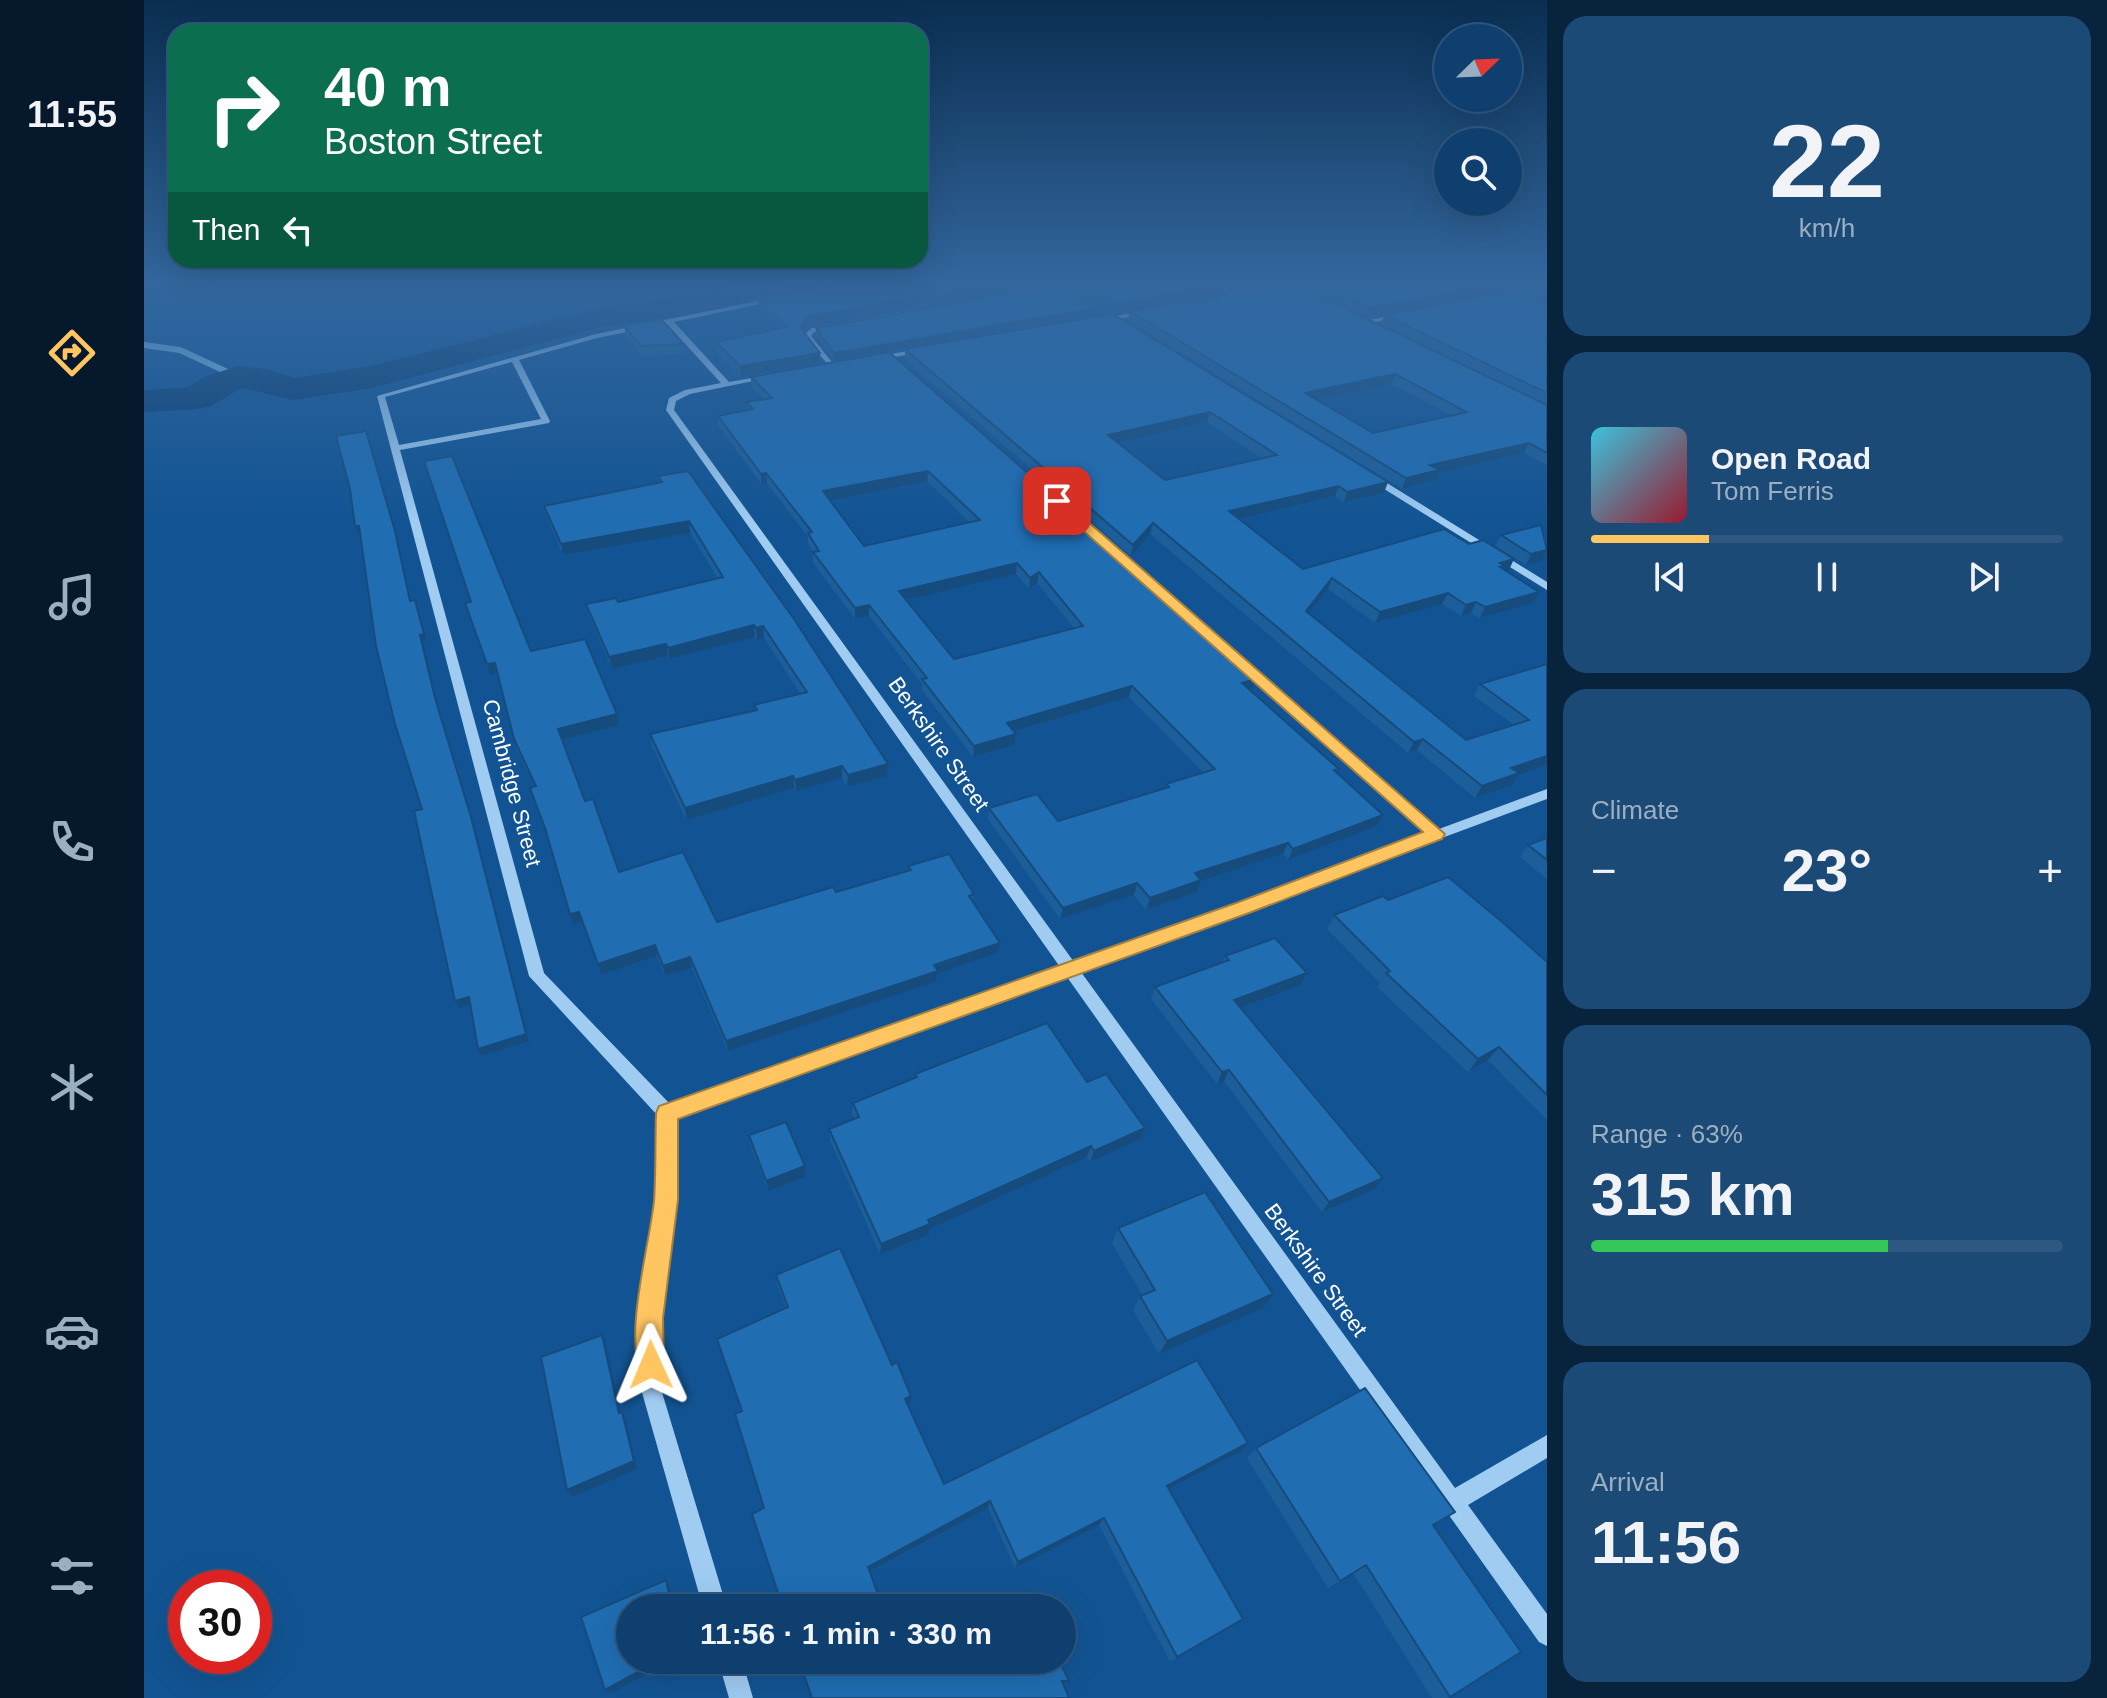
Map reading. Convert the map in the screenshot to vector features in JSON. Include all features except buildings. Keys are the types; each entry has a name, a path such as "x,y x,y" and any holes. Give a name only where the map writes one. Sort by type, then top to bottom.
{"street":[{"name":"Cambridge Street","path":"504,364 381,396 537,976 667,1113"},
{"path":"395,448 546,421 518,364"},
{"path":"708,364 726,384"},
{"path":"816,368 840,364"},
{"name":"Berkshire Street","path":"786,374 688,392 672,400 670,410 1547,1634"},
{"path":"1357,468 1547,587"},
{"path":"1093,533 1436,834"},
{"path":"711,1594 651,1389 650,1318 666,1200 667,1113 1242,908 1547,794"},
{"path":"1452,1502 1547,1446"},
{"path":"734,1674 741,1698"}],"waterway":[{"path":"211,364 238,377"},
{"path":"144,401 198,398 217,385 238,377 266,380 293,389 372,377 421,364"}],"route":[{"path":"651,1365 650,1318 666,1200 667,1113 1242,908 1436,834 1057,501"}]}
